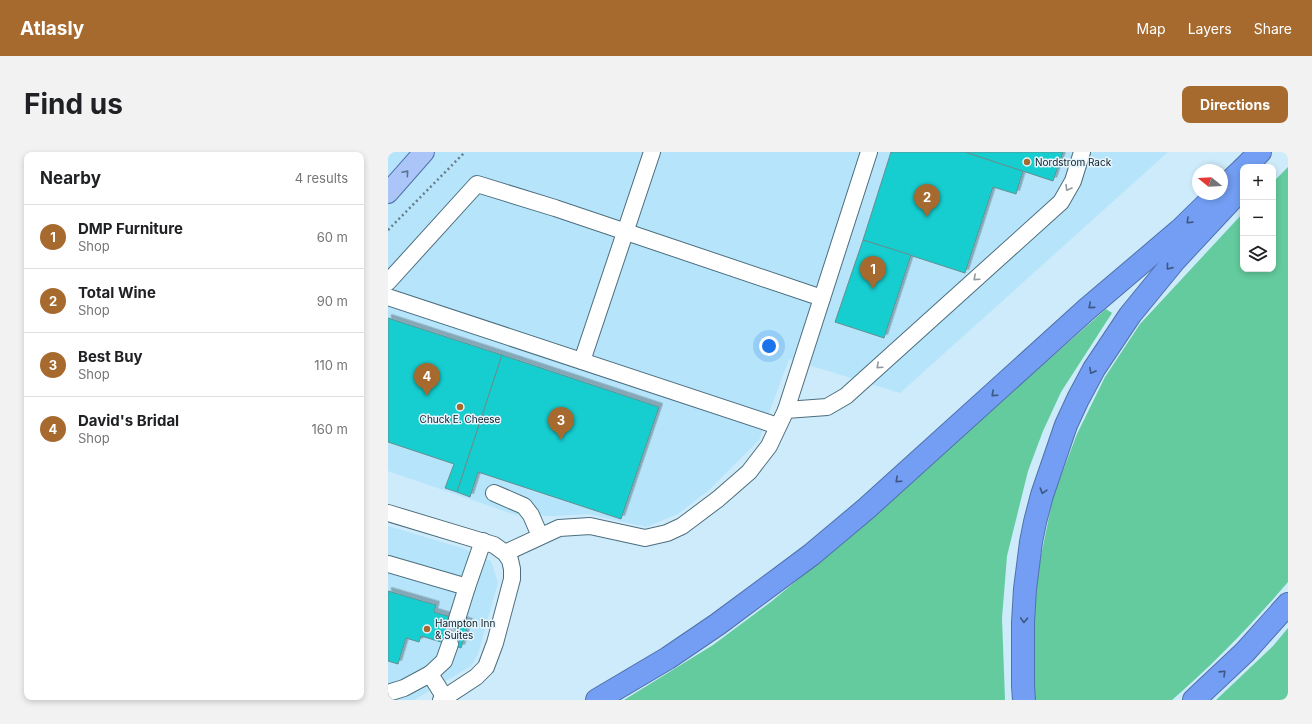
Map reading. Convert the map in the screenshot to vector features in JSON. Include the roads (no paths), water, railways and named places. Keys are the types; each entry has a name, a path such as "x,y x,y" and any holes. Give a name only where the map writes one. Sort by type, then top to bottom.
{"highway":[{"path":"1248,164 1260,152"},
{"path":"1264,164 1274,152"},
{"path":"1228,183 1240,172"},
{"path":"1023,693 1025,589 1035,522 1057,450 1075,405 1094,369 1130,315 1174,260 1240,190"},
{"path":"597,700 668,658 718,624 811,555 873,502 1087,309 1180,230 1211,200"},
{"path":"1194,700 1245,652 1288,604"}],"main road":[{"path":"388,193 424,152"}],"lane":[{"path":"582,361 652,152"},
{"path":"505,553 559,528 590,526 645,538 667,534 682,526 718,500 749,472 769,446 786,410 869,152"},
{"path":"786,410 827,407 846,396 1060,202 1073,181 1082,152"},
{"path":"388,282 477,184 822,298"},
{"path":"388,297 778,426"},
{"path":"494,493 524,506 531,515 540,536"},
{"path":"388,513 483,541 505,553 510,560 512,579 486,667 476,677 443,699 430,674"},
{"path":"457,619 483,541"},
{"path":"388,564 467,587"},
{"path":"388,693 404,688 430,674 444,661 450,644"}],"tunnel":[{"path":"450,644 457,619"}],"place":[{"name":"Nordstrom Rack","path":"1027,162"},
{"name":"Total Wine","path":"927,217"},
{"name":"DMP Furniture","path":"873,289"},
{"name":"David's Bridal","path":"427,396"},
{"name":"Chuck E. Cheese","path":"460,407"},
{"name":"Best Buy","path":"561,440"},
{"name":"Hampton Inn & Suites","path":"427,629"}]}
